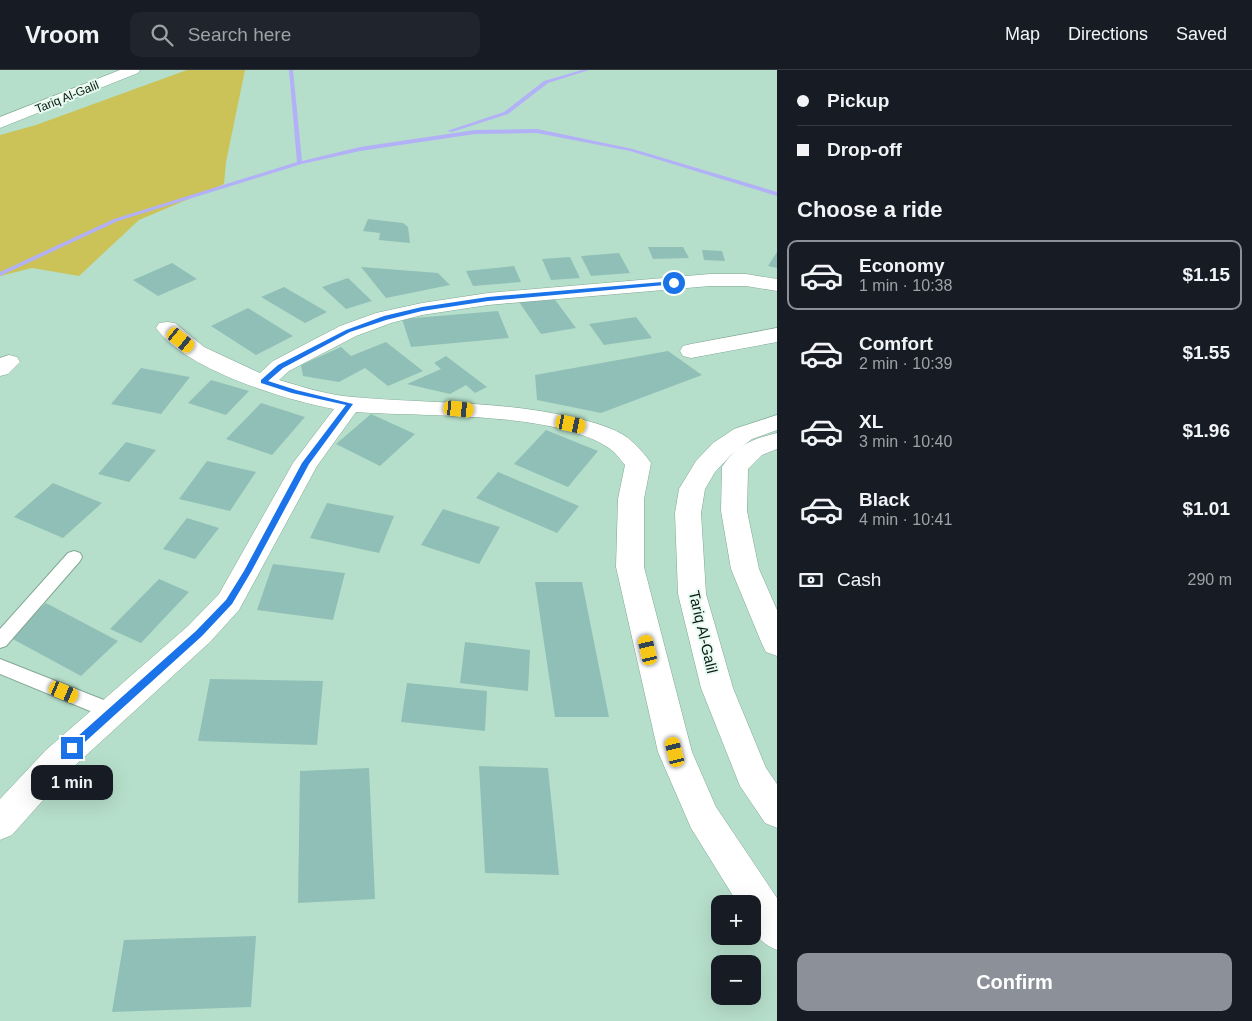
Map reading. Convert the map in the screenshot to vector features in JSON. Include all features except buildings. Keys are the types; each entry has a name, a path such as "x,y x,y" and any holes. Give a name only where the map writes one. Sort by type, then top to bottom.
{"street":[{"name":"Tariq Al-Galil","path":"0,123 133,70"},
{"path":"264,381 281,366 348,331 384,318 422,309 488,299 710,280 746,280 777,284"},
{"path":"167,328 195,351 294,392 350,404 459,409 561,421 580,426 616,441 632,453 638,464 631,499 630,567 675,752 703,817 777,931"},
{"path":"691,351 777,335"},
{"path":"0,824 58,760 199,634 229,602 306,463 350,404"},
{"name":"Tariq Al-Galil","path":"777,422 743,434 722,449 705,467 692,488 688,512 692,594 717,688 752,776 777,812"},
{"path":"777,441 753,449 735,467 734,511 746,568 777,644"}],"lane":[{"path":"0,641 74,557"},
{"path":"0,666 112,712"}],"shaded area":[{"path":"187,70 245,70 226,162 224,184 139,220 79,276 32,268 0,276 0,135 36,125"}],"waterway":[{"path":"291,70 300,163"},
{"path":"450,131 506,113 546,82 587,70"},
{"path":"300,163 360,149 475,132 537,131 631,150 777,194"},
{"path":"0,274 116,220 300,163"}],"route":[{"path":"72,748 199,634 229,602 306,463 350,404 294,392 264,381 281,366 348,331 384,318 422,309 488,299 674,283"}]}
